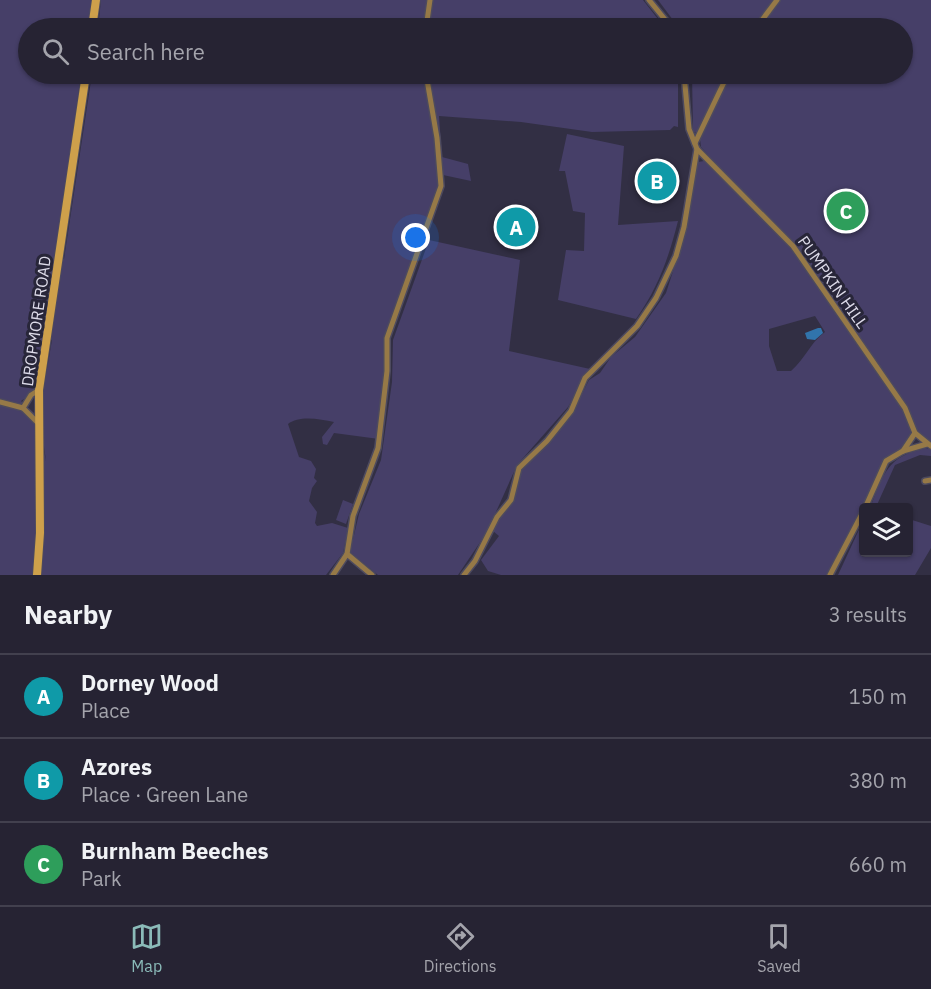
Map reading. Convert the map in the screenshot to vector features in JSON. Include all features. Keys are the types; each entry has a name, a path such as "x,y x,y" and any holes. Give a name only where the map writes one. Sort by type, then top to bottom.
{"street":[{"path":"93,18 96,0"},
{"path":"427,18 430,0"},
{"path":"649,0 664,18"},
{"path":"764,18 777,0"},
{"name":"DROPMORE ROAD","path":"37,575 39,390 85,84"},
{"path":"333,575 347,554 353,516 378,448 387,371 387,338 441,186 437,138 428,84"},
{"path":"685,84 689,129 696,146"},
{"path":"464,575 475,561 497,517 511,500 519,468 547,441 572,411 585,378 637,326 656,298 676,256 684,227 696,146 724,84"},
{"name":"PUMPKIN HILL","path":"696,146 793,246 905,408 915,433 929,445"},
{"path":"23,408 31,395 39,390"},
{"path":"0,402 23,408 39,424"},
{"path":"903,451 915,433"},
{"path":"866,503 886,460 903,451 929,445"},
{"path":"830,575 859,518"},
{"path":"347,554 372,575"}],"shaded area":[{"path":"0,0 92,0 89,18 18,18 18,84 80,84 37,390 21,401 36,415 46,461 41,424 43,392 52,340 49,339 59,257 64,259 90,84 678,84 678,127 674,126 670,130 592,132 521,122 439,116 442,157 468,164 471,181 443,175 387,338 387,371 379,439 334,433 327,445 323,444 322,437 334,422 298,419 288,424 299,457 311,461 316,469 314,478 317,481 312,488 309,501 317,512 315,523 317,526 332,523 348,528 343,553 326,575 0,575"},
{"path":"101,0 643,0 657,18 99,18"},
{"path":"658,0 775,0 762,18 672,18"},
{"path":"780,0 931,0 931,443 919,434 792,242 747,199 701,147 700,139 725,84 913,84 913,18 766,18"},
{"path":"692,84 721,84 698,133 693,132"},
{"path":"567,134 624,146 618,225 678,221 662,272 651,296 636,319 558,300 566,250 584,251 585,213 573,211 565,171 559,171"},
{"path":"704,161 794,249 905,411 912,436 903,449 881,464 867,503 859,503 859,519 832,575 501,575 488,571 481,560 499,536 493,531 524,465 573,412 589,380 600,373 611,357 635,337 666,293 687,228 695,167 698,162","holes":["815,316 825,332 791,371 777,371 769,346 769,329"]},
{"path":"429,240 520,260 509,351 590,369 568,407 517,465 487,532 458,575 378,575 350,552 359,514 381,460 392,382 393,340"},
{"path":"925,448 931,449 931,456 920,455 895,465 878,503 872,503 888,469 902,456"},
{"path":"343,500 353,504 346,524 336,520"},
{"path":"913,520 931,526 931,548 915,575 838,575 859,530 859,557 913,557"}],"water":[{"path":"821,328 823,333 815,340 807,339 805,333"}],"place":[{"name":"Azores","path":"657,181"},
{"name":"Burnham Beeches","path":"846,211"},
{"name":"Dorney Wood","path":"516,227"}]}
